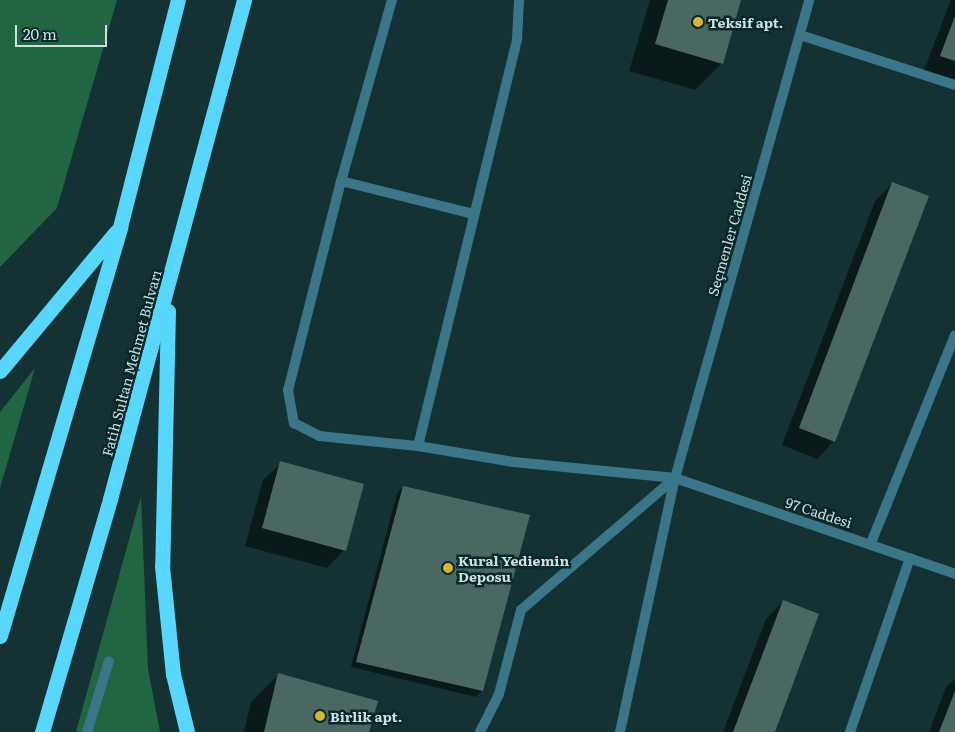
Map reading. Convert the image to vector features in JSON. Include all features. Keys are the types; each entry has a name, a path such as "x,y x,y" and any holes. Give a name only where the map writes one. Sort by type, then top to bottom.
{"highway":[{"path":"0,636 120,227 178,0"},
{"name":"Fatih Sultan Mehmet Bulvarı","path":"42,732 169,286 244,0"},
{"path":"0,370 120,227"},
{"path":"169,286 162,566 172,674 187,732"}],"street":[{"path":"392,0 341,181 473,214"},
{"path":"418,446 517,39 519,0"},
{"name":"Seçmenler Caddesi","path":"620,732 674,478 809,0"},
{"path":"800,35 955,85"},
{"name":"97 Caddesi","path":"341,181 288,390 294,423 319,436 418,446 514,462 674,478 871,543 955,574"},
{"path":"871,543 955,335"},
{"path":"480,732 500,694 521,610 674,478"},
{"path":"850,732 910,558"},
{"path":"87,732 109,661"}],"green space":[{"path":"0,0 117,0 57,208 0,267"},
{"path":"35,368 0,488 0,412"},
{"path":"141,496 148,669 160,732 76,732"}],"building":[{"name":"Teksif apt.","path":"668,0 741,0 723,64 655,44"},
{"path":"955,16 955,61 940,56"},
{"path":"892,182 929,196 835,442 799,428"},
{"path":"280,461 364,484 346,551 262,528"},
{"name":"Kural Yediemin Deposu","path":"403,486 530,515 483,691 356,662"},
{"path":"783,600 819,614 775,732 733,732"},
{"name":"Birlik apt.","path":"278,673 378,701 369,732 264,732"},
{"path":"955,691 955,732 939,732"}],"place":[{"name":"Teksif apt.","path":"698,22"},
{"name":"Kural Yediemin Deposu","path":"448,568"},
{"name":"Birlik apt.","path":"320,716"}]}
